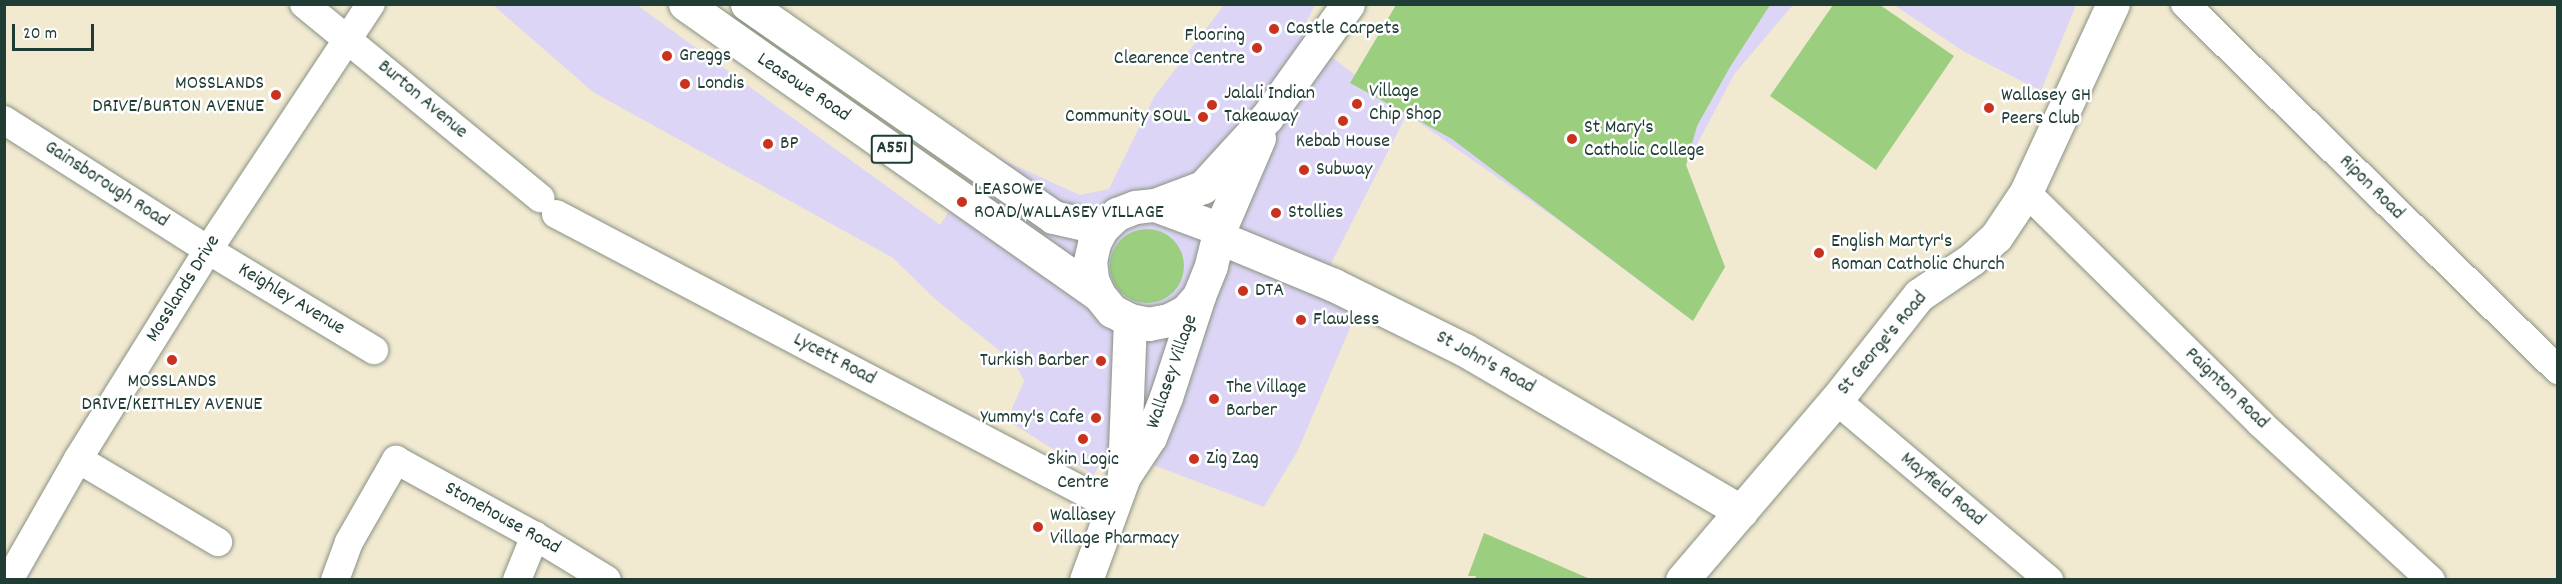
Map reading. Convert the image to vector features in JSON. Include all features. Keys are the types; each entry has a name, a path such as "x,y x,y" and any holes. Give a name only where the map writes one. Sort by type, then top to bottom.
{"main road":[{"name":"Leasowe Road","path":"685,4 1099,295"},
{"name":"Leasowe Road","path":"747,4 1053,217 1102,228"},
{"path":"1268,117 1219,233 1211,266 1199,296 1186,311 1169,320 1149,324 1130,320 1112,310 1099,295 1092,279 1090,261 1094,243 1102,228 1117,214 1135,207 1155,205 1203,187 1268,117 1348,4"},
{"name":"St George's Road","path":"1682,579 1836,400 1919,295 1972,259 1996,237 2026,192 2113,4"},
{"path":"1155,205 1219,233"},
{"name":"St John's Road","path":"1219,233 1334,285 1465,350 1741,511"},
{"name":"Wallasey Village","path":"1086,579 1124,476 1150,437 1158,417 1199,296"},
{"name":"Wallasey Village","path":"1124,476 1130,320"}],"street":[{"name":"Burton Avenue","path":"304,4 548,206"},
{"name":"Mosslands Drive","path":"9,579 78,459 208,250 370,4"},
{"name":"Ripon Road","path":"2185,4 2558,370"},
{"name":"Gainsborough Road","path":"4,120 208,250"},
{"name":"Paignton Road","path":"2026,192 2260,423 2432,579"},
{"name":"Lycett Road","path":"548,206 1112,506"},
{"name":"Keighley Avenue","path":"208,250 374,350"},
{"name":"Mayfield Road","path":"1836,400 2049,579"},
{"path":"78,459 218,542"},
{"name":"Stonehouse Road","path":"335,579 349,542 396,460 535,536 607,579"},
{"path":"517,579 535,536"}],"shaded area":[{"path":"493,5 637,5 940,225 987,153 1080,195 1109,189 1154,97 1224,5 1315,5 1301,33 1355,75 1396,5 1793,5 1735,73 1686,165 1725,267 1693,321 1558,220 1407,114 1315,295 1356,314 1298,450 1264,507 1108,448 1094,475 1007,420 1024,381 1015,363 936,300 893,258 593,92"},
{"path":"1894,5 2076,5 2041,91 1963,51"}],"green space":[{"name":"St Mary's Catholic College","path":"1396,5 1770,5 1730,67 1697,126 1686,165 1725,267 1693,321 1452,139 1350,83"},
{"path":"1833,5 1880,5 1954,56 1876,170 1770,96"},
{"path":"1147,229 1161,232 1173,240 1181,252 1184,266 1181,280 1173,292 1161,300 1147,303 1133,300 1121,292 1113,280 1110,266 1113,252 1121,240 1133,232"},
{"path":"1484,533 1590,579 1475,579 1476,576 1468,576"}],"place":[{"name":"Castle Carpets","path":"1274,29"},
{"name":"Flooring Clearence Centre","path":"1257,48"},
{"name":"Greggs","path":"667,56"},
{"name":"Londis","path":"685,84"},
{"name":"MOSSLANDS DRIVE/BURTON AVENUE","path":"276,95"},
{"name":"Village Chip Shop","path":"1357,104"},
{"name":"Jalali Indian Takeaway","path":"1212,105"},
{"name":"Wallasey GH Peers Club","path":"1989,108"},
{"name":"Community SOUL","path":"1203,117"},
{"name":"Kebab House","path":"1343,121"},
{"name":"St Mary's Catholic College","path":"1572,139"},
{"name":"BP","path":"768,144"},
{"name":"Subway","path":"1304,170"},
{"name":"LEASOWE ROAD/WALLASEY VILLAGE","path":"962,202"},
{"name":"Stollies","path":"1276,213"},
{"name":"English Martyr's Roman Catholic Church","path":"1819,253"},
{"name":"DTA","path":"1243,291"},
{"name":"Flawless","path":"1301,320"},
{"name":"MOSSLANDS DRIVE/KEITHLEY AVENUE","path":"172,360"},
{"name":"Turkish Barber","path":"1101,361"},
{"name":"The Village Barber","path":"1214,399"},
{"name":"Yummy's Cafe","path":"1096,418"},
{"name":"Skin Logic Centre","path":"1083,439"},
{"name":"Zig Zag","path":"1194,459"},
{"name":"Wallasey Village Pharmacy","path":"1038,527"}]}
